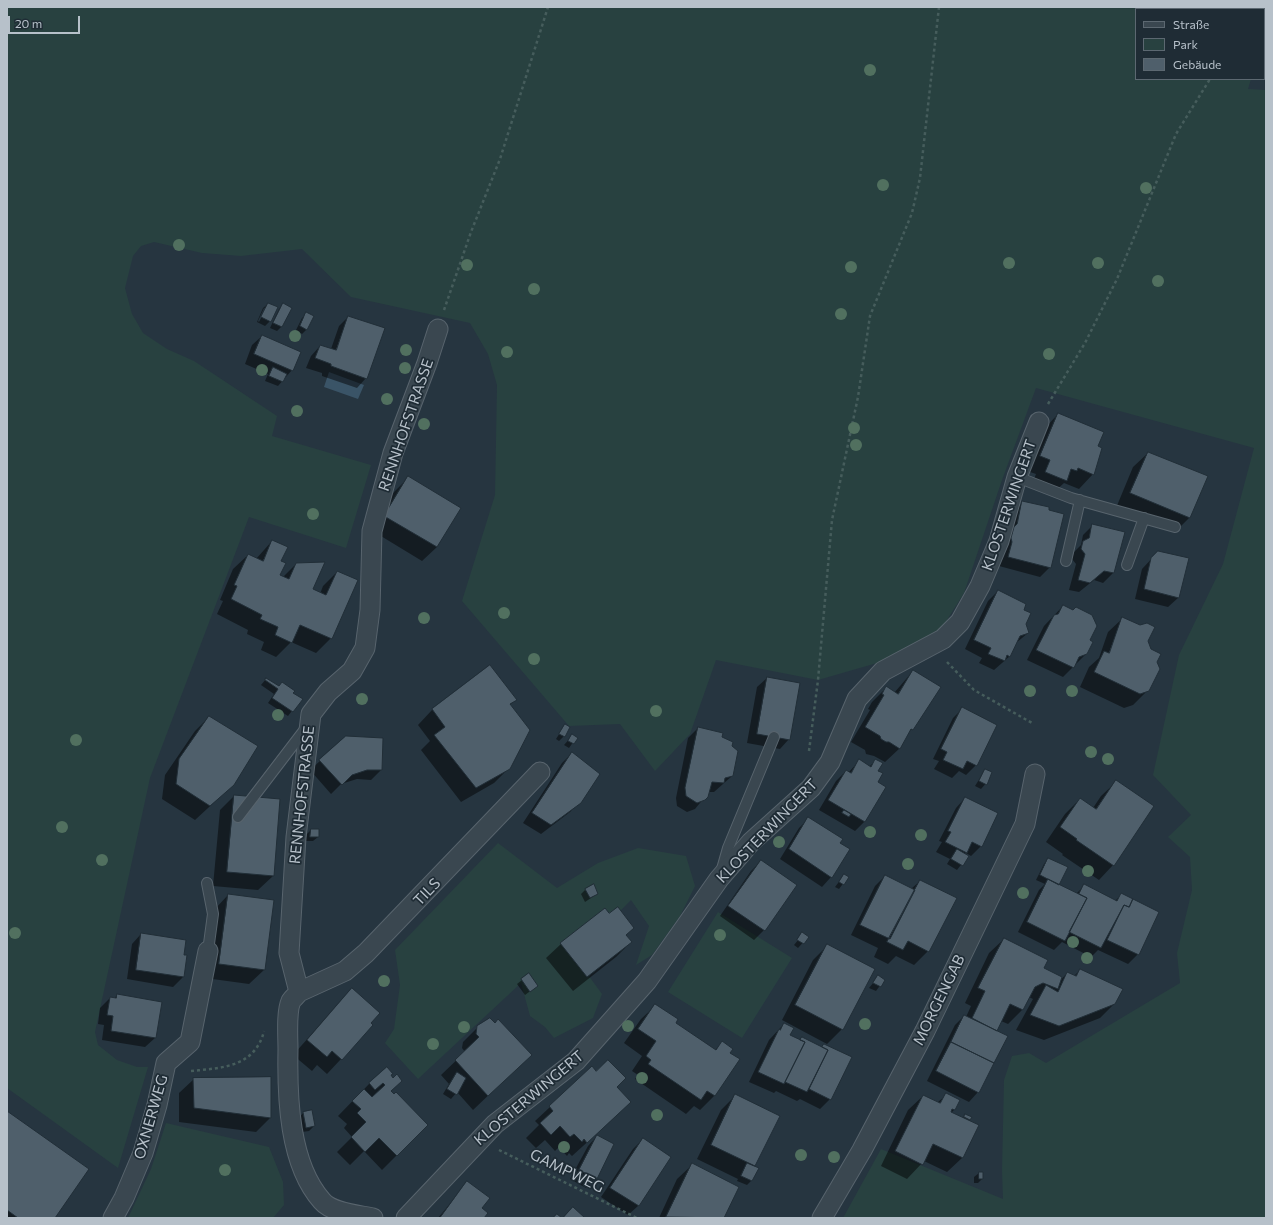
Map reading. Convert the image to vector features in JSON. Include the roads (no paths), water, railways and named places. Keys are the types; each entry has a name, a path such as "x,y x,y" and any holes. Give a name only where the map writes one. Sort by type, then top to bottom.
{"street":[{"name":"RENNHOFSTRASSE","path":"299,992 289,953 296,836 311,714 328,692 352,671 365,648 370,610 372,532 393,453 427,364 438,329"},
{"name":"KLOSTERWINGERT","path":"406,1218 495,1124 576,1061 648,981 719,879 751,842 812,788 830,762 857,699 883,671 943,639 960,622 980,586 999,541 1017,477 1039,422"},
{"name":"TILS","path":"299,992 346,972 366,954 540,772"},
{"name":"MORGENGAB","path":"822,1218 862,1150 925,1031 1022,831 1025,824 1035,774"},
{"name":"OXNERWEG","path":"113,1218 124,1198 143,1153 157,1105 166,1063 190,1042 208,951"},
{"path":"299,992 291,1002 288,1022 289,1110 296,1147 307,1178 322,1202 342,1212 373,1218"}],"lane":[{"path":"1017,477 1080,500 1175,527"},
{"path":"1066,561 1080,500"},
{"path":"1127,565 1144,518"},
{"path":"238,817 310,722"},
{"path":"719,879 728,848 774,737"},
{"path":"207,883 214,914 208,951"}],"water":[{"path":"329,372 364,385 358,399 324,387"}]}
